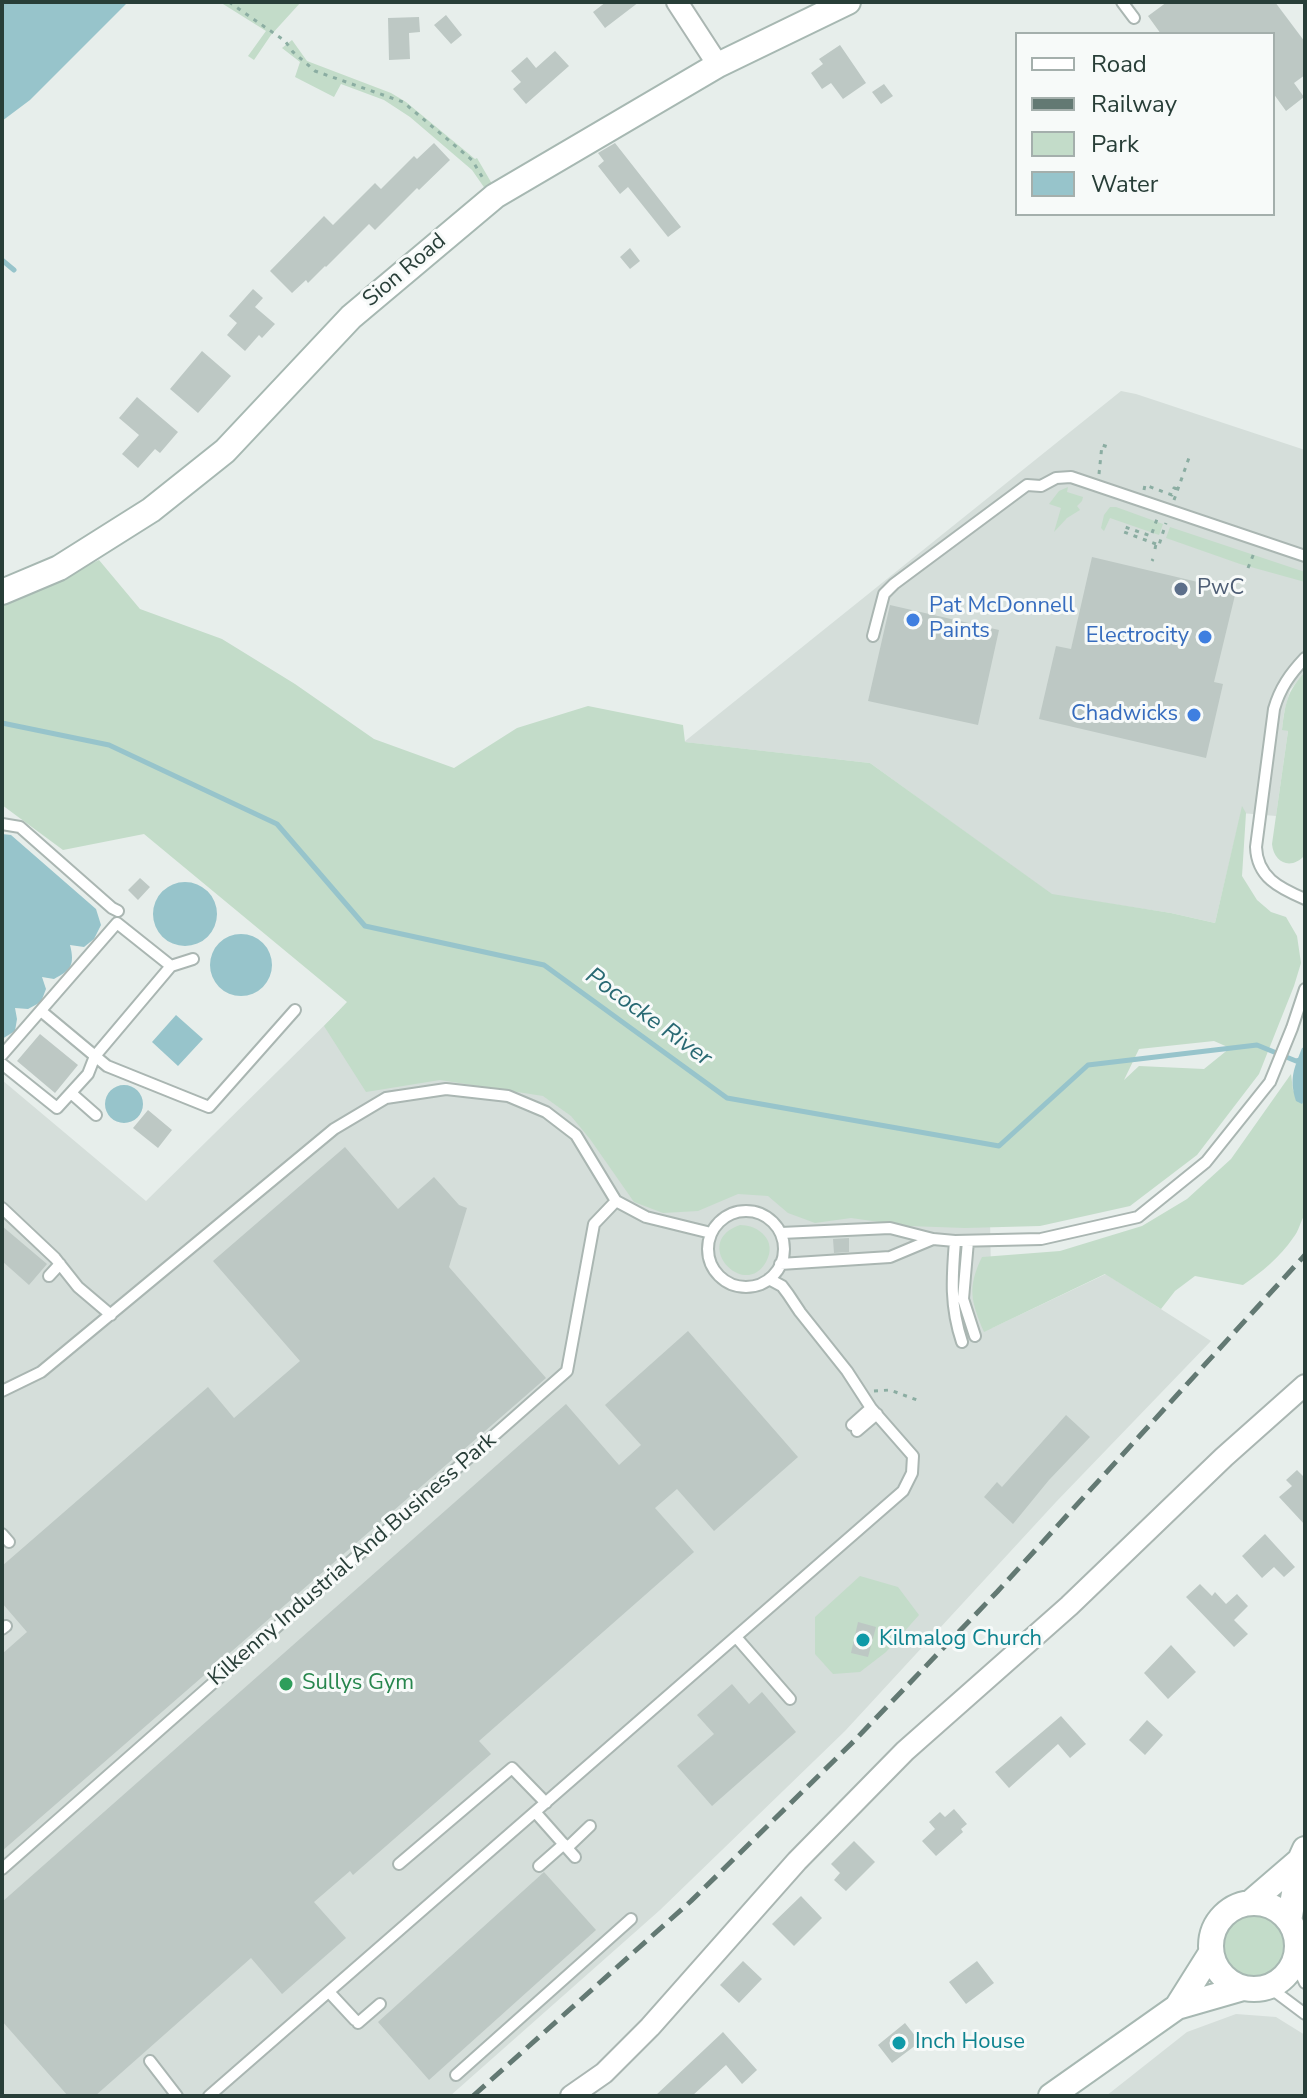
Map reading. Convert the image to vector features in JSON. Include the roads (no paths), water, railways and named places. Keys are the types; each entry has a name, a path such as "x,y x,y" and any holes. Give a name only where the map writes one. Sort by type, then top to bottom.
{"street":[{"path":"677,2 718,65"},
{"name":"Sion Road","path":"2,592 59,568 151,510 225,451 351,317 495,196 718,65 848,2"},
{"path":"571,2096 604,2073 650,2027 797,1861 905,1751 1069,1606 1224,1457 1305,1385"},
{"path":"1250,1903 1302,1854"},
{"path":"1289,1921 1302,1854"},
{"path":"1250,1903 1264,1904 1278,1910 1289,1921 1297,1947 1285,1976 1269,1987 1256,1989 1231,1983 1215,1965 1211,1953 1211,1939 1224,1914 1250,1903"},
{"path":"1177,2007 1211,1953"},
{"path":"1051,2096 1177,2007 1243,1988"}],"lane":[{"path":"1122,2 1134,18"},
{"path":"873,636 884,594 928,557 1027,485 1041,486 1056,478 1067,476 1093,484 1305,556"},
{"path":"1305,658 1289,674 1274,709 1256,847 1257,859 1265,874 1284,889 1305,899"},
{"path":"2,824 20,827 112,908 122,907 117,923 2,1055"},
{"path":"117,923 171,966"},
{"path":"2,1064 57,1108 88,1074 95,1056 171,966 193,959"},
{"path":"781,1233 890,1228 955,1241 1041,1239 1138,1217 1206,1162 1270,1082 1305,989"},
{"path":"41,1011 107,1066 209,1107 295,1010"},
{"path":"3,1389 41,1372 334,1129 386,1098 446,1089 508,1096 546,1112 576,1135 616,1201 646,1217 711,1233"},
{"path":"71,1093 96,1115"},
{"name":"Kilkenny Industrial And Business Park","path":"2,1869 567,1371 594,1224 616,1201"},
{"path":"2,1208 33,1228 78,1287 111,1315"},
{"path":"740,1211 764,1215 781,1233 784,1243 780,1264 769,1279 758,1285 733,1285 713,1269 708,1245 711,1233 728,1215 740,1211"},
{"path":"780,1264 890,1257 933,1239"},
{"path":"955,1241 952,1301 962,1342"},
{"path":"968,1241 963,1299 975,1336"},
{"path":"49,1276 60,1264"},
{"path":"209,2096 903,1491 912,1473 913,1456 874,1411 782,1286 769,1279"},
{"path":"854,1428 874,1411"},
{"path":"736,1637 790,1699"},
{"path":"399,1864 512,1768 546,1803"},
{"path":"536,1813 569,1850"},
{"path":"539,1866 569,1850 590,1826"},
{"path":"456,2075 631,1919"},
{"path":"1294,1960 1305,1983"},
{"path":"1269,1987 1305,2014"},
{"path":"329,1992 356,2022 380,2004"},
{"path":"150,2061 177,2096"}],"water":[{"path":"2,2 128,2 30,100 2,121"},
{"path":"2,834 11,835 96,909 101,925 94,939 84,947 70,945 72,962 64,973 54,979 42,977 46,989 41,1002 28,1009 15,1008 15,1031 2,1039"},
{"path":"185,882 197,884 208,891 215,902 215,926 208,937 197,944 185,946 173,944 162,937 155,926 153,914 155,902 162,891 173,884"},
{"path":"241,934 253,936 263,943 270,953 270,977 263,987 253,994 241,996 229,994 219,987 212,977 210,965 212,953 219,943 229,936"},
{"path":"176,1015 203,1039 178,1066 152,1042"},
{"path":"1305,1047 1305,1099 1302,1104 1296,1101 1293,1080 1299,1055"},
{"path":"124,1085 137,1091 143,1104 137,1117 124,1123 111,1117 105,1104 111,1091"}],"waterway":[{"path":"2,260 14,270"},
{"name":"Pococke River","path":"2,723 109,745 277,824 365,926 544,965 727,1098 999,1146 1088,1065 1257,1045 1296,1061 1305,1059"}],"railway":[{"path":"473,2096 691,1901 854,1741 997,1592 1305,1255"}],"place":[{"name":"PwC","path":"1181,589"},
{"name":"Pat McDonnell Paints","path":"913,620"},
{"name":"Electrocity","path":"1205,637"},
{"name":"Chadwicks","path":"1194,715"},
{"name":"Kilmalog Church","path":"863,1640"},
{"name":"Sullys Gym","path":"286,1684"},
{"name":"Inch House","path":"899,2043"}]}
